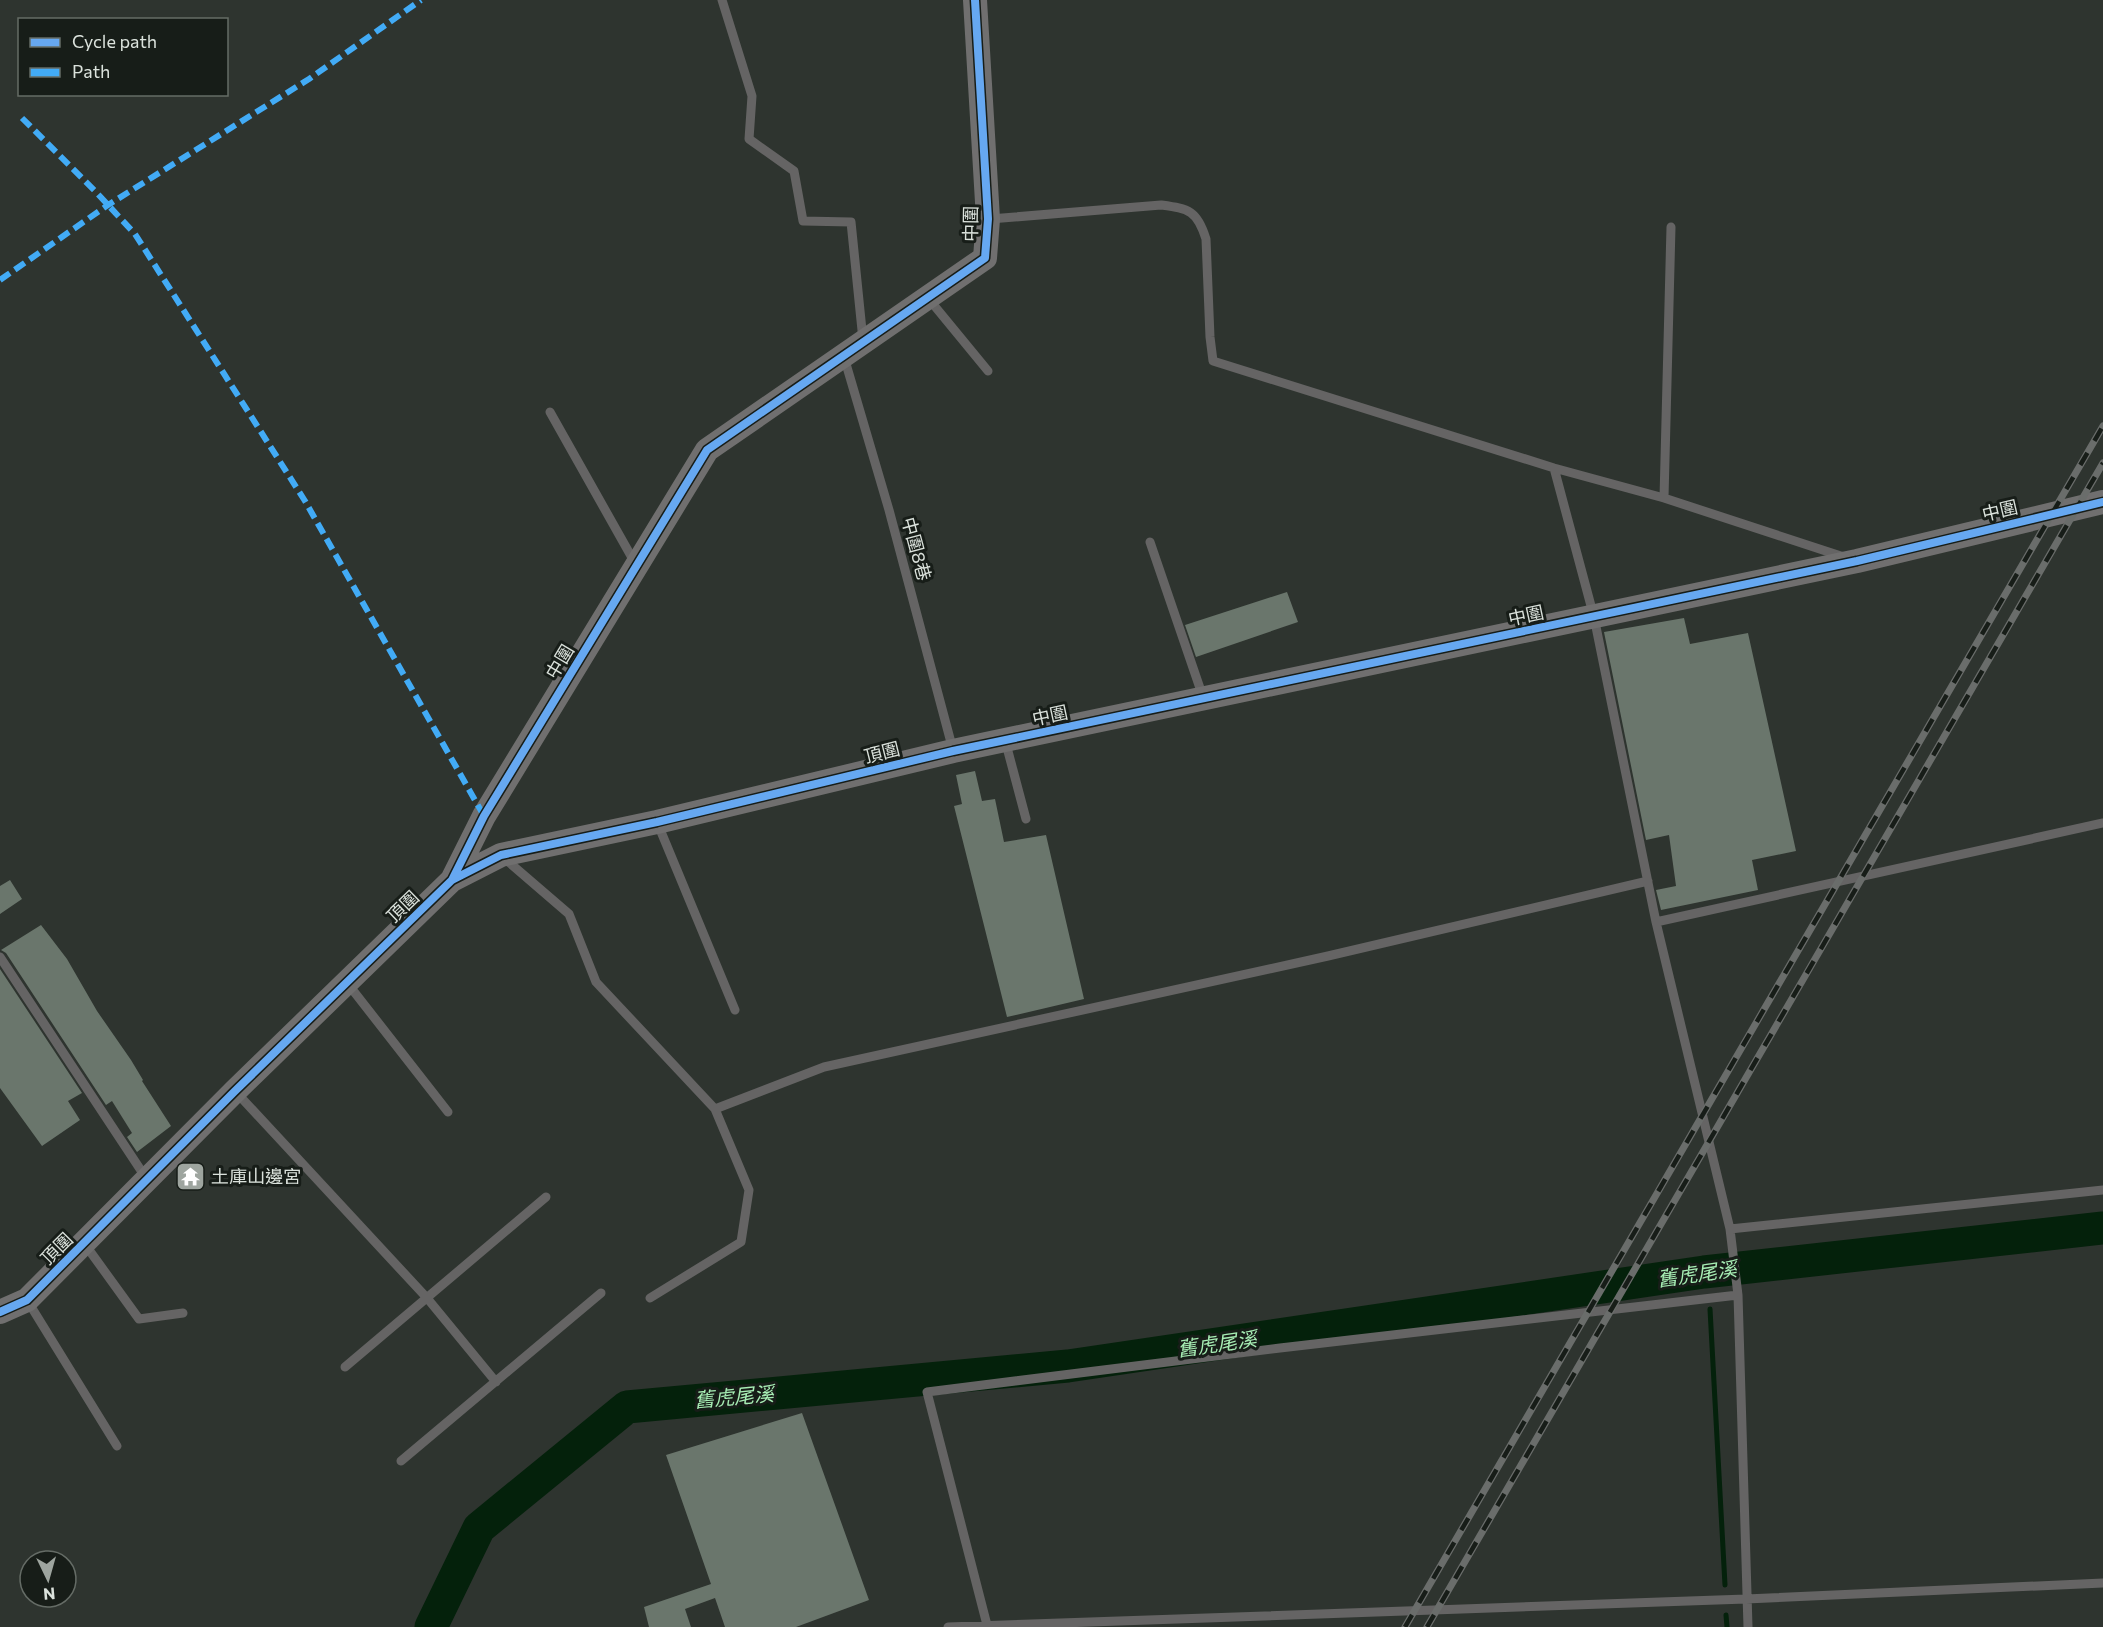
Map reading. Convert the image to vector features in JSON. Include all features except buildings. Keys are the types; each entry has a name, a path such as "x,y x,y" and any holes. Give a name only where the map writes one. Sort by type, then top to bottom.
{"street":[{"name":"中圍","path":"452,880 484,816 706,450 985,258 988,219 975,0"},
{"name":"中圍","path":"953,751 1857,561 2103,502"},
{"name":"頂圍","path":"0,1312 27,1300 235,1091 452,880 501,855 657,822 953,751"}],"lane":[{"name":"中圍8巷","path":"722,0 752,96 749,139 794,171 803,221 851,222 854,350 892,522 953,751"},
{"path":"988,219 1161,205 1188,209 1202,225 1206,239 1213,361 1554,468 1664,498 1857,561"},
{"path":"1664,498 1671,227"},
{"path":"928,298 988,371"},
{"path":"550,412 636,565"},
{"path":"1554,468 1594,617 1656,922 1730,1229 1738,1295 1748,1627"},
{"path":"1150,542 1204,699"},
{"path":"1005,740 1026,819"},
{"path":"657,822 735,1010"},
{"path":"1656,922 2103,823"},
{"path":"501,855 569,914 596,982 715,1109 749,1190 741,1242 650,1298"},
{"path":"715,1109 824,1067 1328,956 1648,881"},
{"path":"0,957 147,1180"},
{"path":"346,982 448,1112"},
{"path":"235,1091 427,1298 496,1382"},
{"path":"1730,1229 2103,1190"},
{"path":"345,1367 546,1197"},
{"path":"84,1244 140,1319 183,1313"},
{"path":"401,1461 601,1293"},
{"path":"987,1625 927,1392 1738,1295"},
{"path":"27,1300 117,1446"},
{"path":"948,1627 1746,1599 2103,1583"}],"waterway":[{"name":"舊虎尾溪","path":"431,1627 479,1528 627,1407 1068,1366 1704,1272 2103,1228"},
{"path":"1704,1272 1706,1283"},
{"path":"1710,1309 1725,1585"},
{"path":"1726,1615 1727,1627"}],"railway":[{"path":"1405,1627 2103,426"},
{"path":"1427,1627 2103,463"}],"marked path":[{"path":"0,280 108,205 309,79 421,0"},
{"path":"22,118 135,234 305,501 484,816"}],"cycle path":[{"path":"452,880 484,816 707,450 985,258 988,219 975,0"},
{"path":"0,1312 27,1300 235,1091 452,880 501,855 657,822 953,751 1857,561 2103,502"}],"place":[{"name":"土庫山邊宮","path":"190,1177"}]}
